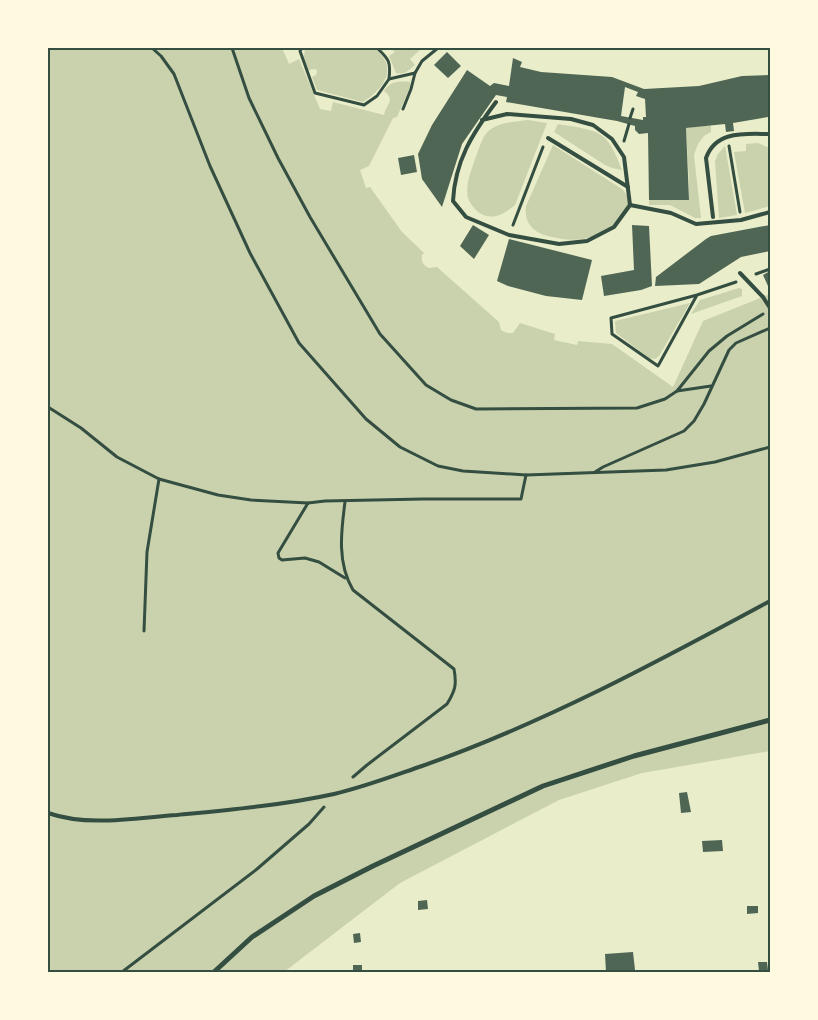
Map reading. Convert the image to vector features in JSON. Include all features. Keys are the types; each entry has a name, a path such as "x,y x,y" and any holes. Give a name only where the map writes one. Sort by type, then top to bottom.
{"street":[{"path":"214,972 252,936 314,896 542,786 634,756 770,720"}],"lane":[{"path":"482,120 507,114 571,119 592,125 612,139 624,157 630,205 614,226 587,241 559,244 509,235 466,217 452,201 454,181 466,147 482,120 496,102"},
{"path":"713,217 706,158 709,149 717,140 727,136 770,134"},
{"path":"548,138 628,187"},
{"path":"630,205 670,213 696,224 741,220 770,212"},
{"path":"740,273 763,297 770,309"},
{"path":"48,813 63,818 109,820 230,810 334,794 470,749 603,690 770,601"}],"path":[{"path":"152,48 161,56 174,74 210,166 250,253 299,343 366,419 400,447 438,466 463,471 526,475 666,470 715,462 770,447"},
{"path":"232,48 249,98 278,158 310,217 380,334 426,385 451,400 476,409 637,408 665,399 677,391 709,351 727,336 770,309"},
{"path":"302,48 300,51 315,93 364,105 377,96 389,79 390,67 387,56 377,48"},
{"path":"403,109 415,73 422,61 438,48"},
{"path":"389,79 415,73"},
{"path":"630,118 632,109"},
{"path":"727,136 741,220"},
{"path":"509,235 544,146"},
{"path":"697,295 658,366 612,334 611,318 697,295 770,269"},
{"path":"594,473 603,467 684,431 694,421 704,404 729,350 736,344 770,328"},
{"path":"677,391 711,386"},
{"path":"48,407 80,428 118,457 159,479 218,495 251,500 308,503 423,499 521,499 526,475"},
{"path":"144,630 147,552 159,479"},
{"path":"334,794 366,765 447,704 454,692 456,680 454,669 353,590 346,578 340,540 345,502"},
{"path":"308,503 278,553 279,558 282,560 305,558 319,562 346,578"},
{"path":"122,972 257,869 309,824 324,807"}],"green space":[{"path":"48,48 285,48 283,50 289,64 299,59 320,109 331,111 333,102 384,115 390,100 388,94 384,91 386,88 396,82 410,82 410,87 397,117 393,118 369,166 360,170 366,188 370,187 402,232 424,253 422,261 424,264 429,268 437,267 499,322 501,330 507,333 513,333 520,323 555,334 554,340 577,345 578,341 612,344 673,387 703,321 770,294 770,751 642,773 559,800 400,883 284,972 48,972"},
{"path":"305,48 374,48 382,55 386,62 386,77 378,90 363,102 317,90 312,77 317,72 316,69 308,70 304,57"},
{"path":"390,48 422,48 410,59 415,65 407,72 396,73 389,56 395,52"},
{"path":"528,120 547,123 515,205 506,212 496,216 492,217 482,214 469,201 467,190 483,138 489,131 499,125"},
{"path":"558,124 583,128 600,134 611,146 622,170 605,165 554,132"},
{"path":"711,125 711,132 704,136 698,144 694,155 701,218 695,218 670,205 649,205 649,200 689,200 686,128"},
{"path":"758,143 770,148 770,205 745,213 734,152 746,151 746,144"},
{"path":"553,145 622,189 627,197 628,206 625,213 618,221 601,233 583,239 569,240 542,234 530,225 526,217 526,206"},
{"path":"725,146 737,215 719,218 715,161"},
{"path":"739,288 742,289 742,296 691,314 700,300"},
{"path":"690,303 659,356 655,359 649,358 616,333 615,321"}],"building":[{"path":"447,52 461,66 448,78 434,65"},
{"path":"513,58 522,62 520,67 541,72 612,77 644,89 699,86 742,76 770,75 770,126 768,126 768,117 733,123 734,131 726,132 725,124 686,128 689,200 649,200 648,133 639,134 635,130 635,126 617,121 506,102 507,97 496,95 462,144 442,207 422,179 418,154 432,125 467,70 490,86 494,83 509,86","holes":["625,87 638,92 636,96 645,99 646,117 643,117 643,120 621,116"]},
{"path":"414,155 417,172 401,175 398,158"},
{"path":"473,225 489,235 474,259 460,246"},
{"path":"632,225 649,226 652,286 641,290 604,296 601,276 634,270"},
{"path":"770,225 770,251 741,257 699,284 655,286 656,277 711,236"},
{"path":"509,239 592,260 582,300 546,296 508,286 497,281"},
{"path":"770,271 770,284 768,286 763,275"},
{"path":"687,792 691,812 681,813 679,793"},
{"path":"722,840 723,851 703,852 702,841"},
{"path":"427,900 428,909 418,910 418,901"},
{"path":"747,906 758,906 758,913 747,914"},
{"path":"360,933 361,942 354,943 353,934"},
{"path":"633,952 635,970 606,972 605,954"},
{"path":"758,962 767,962 768,970 759,971"},
{"path":"353,965 362,965 362,972 353,972"}]}
